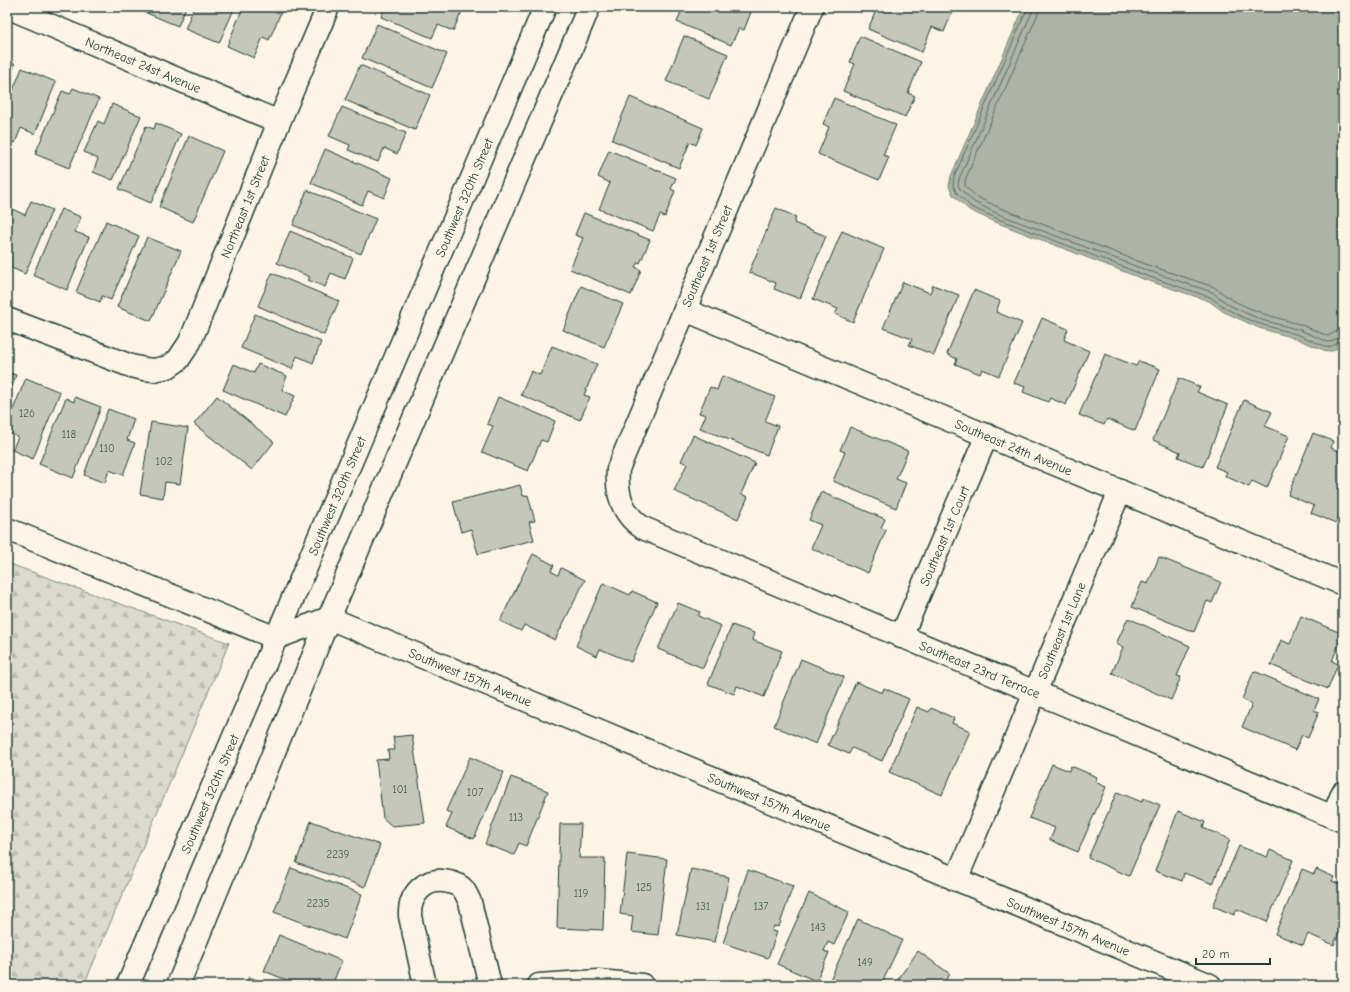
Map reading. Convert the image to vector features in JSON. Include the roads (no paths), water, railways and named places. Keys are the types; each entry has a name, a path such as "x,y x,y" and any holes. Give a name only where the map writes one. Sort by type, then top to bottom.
{"street":[{"name":"Northeast 24st Avenue","path":"7,7 280,122"},
{"name":"Northeast 1st Street","path":"7,319 131,366 144,369 162,369 178,360 190,342 328,7"},
{"name":"Southwest 320th Street","path":"128,985 546,7"},
{"path":"178,985 329,618 589,7"},
{"name":"Southeast 1st Street","path":"624,508 619,498 617,488 618,469 812,7"},
{"name":"Southeast 24th Avenue","path":"685,310 1343,584"},
{"name":"Southeast 1st Court","path":"901,637 986,435"},
{"name":"Southeast 1st Lane","path":"956,880 1120,491"},
{"name":"Southeast 23rd Terrace","path":"624,508 634,522 643,528 1338,819"},
{"path":"7,530 276,638 329,618"},
{"name":"Southwest 157th Avenue","path":"329,618 1210,985"},
{"path":"1338,819 1343,792"},
{"path":"425,985 409,908 412,899 420,888 431,882 444,880 454,883 467,895 490,985"},
{"path":"538,985 598,981 642,985"}],"water":[{"path":"1024,7 1343,7 1343,344 1333,351 1326,351 1297,339 1259,328 1224,312 1209,301 1143,279 995,222 969,210 953,195 949,186 951,176"}]}
